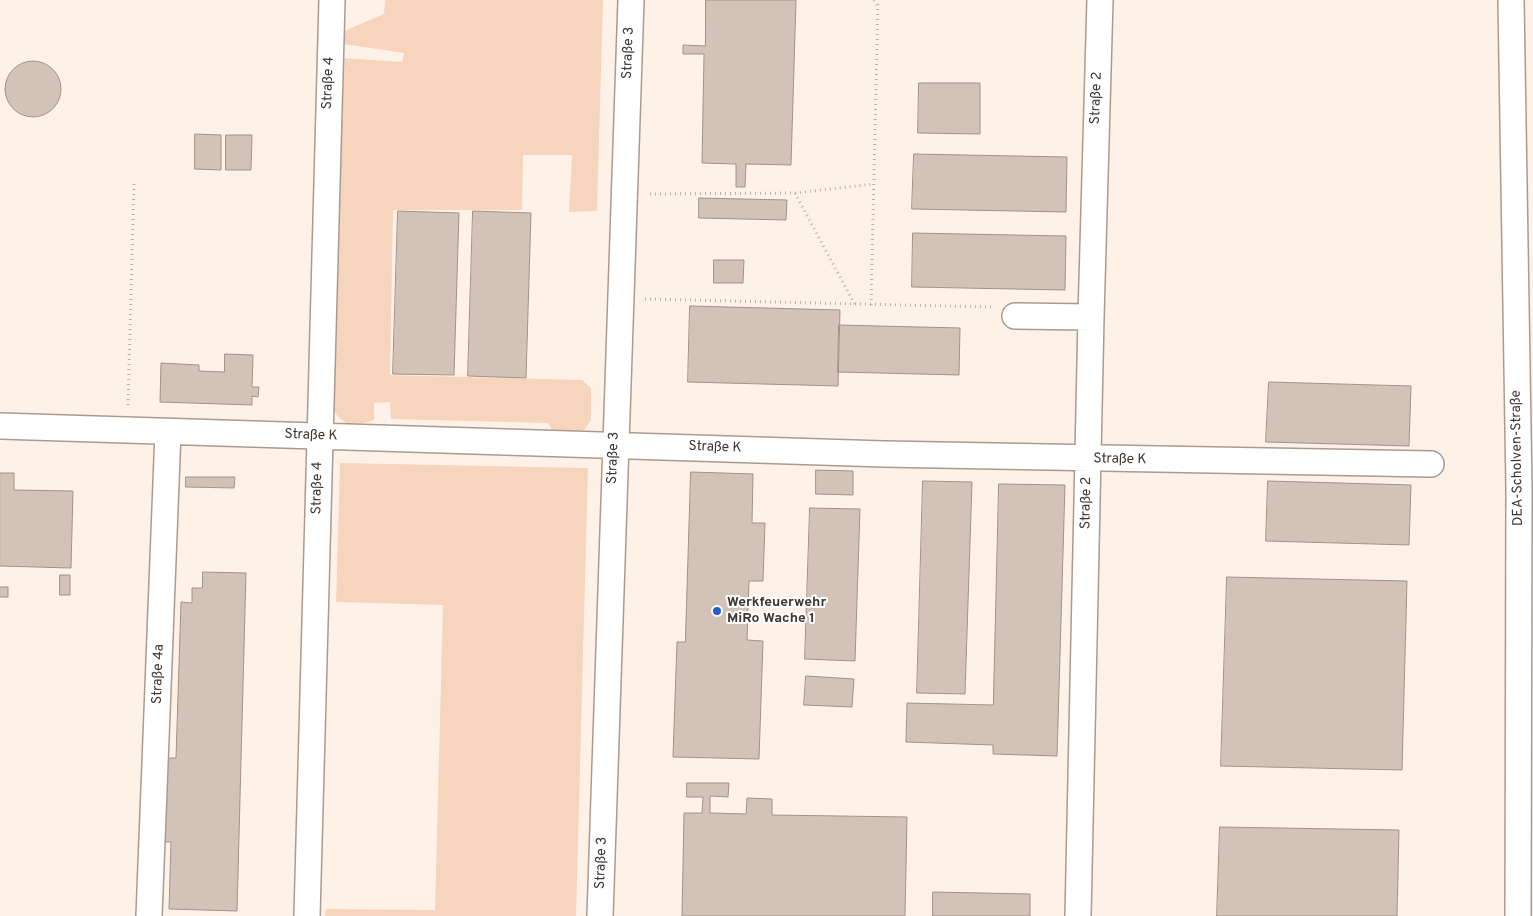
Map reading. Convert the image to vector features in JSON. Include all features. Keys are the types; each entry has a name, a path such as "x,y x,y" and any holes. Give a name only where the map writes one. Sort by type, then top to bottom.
{"street":[{"name":"Straße 4","path":"307,916 332,0"},
{"name":"Straße 3","path":"600,916 614,445 631,0"},
{"name":"Straße 2","path":"1078,916 1090,317 1100,0"},
{"name":"DEA-Scholven-Straße","path":"1511,0 1519,489 1518,916"},
{"path":"1016,316 1090,317"},
{"name":"Straße K","path":"0,426 1088,460 1431,464"},
{"name":"Straße 4a","path":"149,916 168,432"}],"path":[{"path":"874,0 878,7"},
{"path":"871,305 878,0"},
{"path":"128,430 134,182"},
{"path":"624,194 796,193 874,184"},
{"path":"796,193 855,305"},
{"path":"620,298 855,305 1006,307 1016,316"}],"shaded area":[{"path":"385,0 603,0 597,211 569,212 572,155 523,155 522,210 393,210 390,375 582,380 591,388 591,420 584,430 554,433 548,423 391,419 390,402 374,403 374,420 351,424 345,422 336,414 328,399 343,58 402,62 404,53 344,44 344,31 384,14"},
{"path":"340,463 588,468 576,916 325,916 326,909 435,910 443,605 336,602"}],"building":[{"path":"706,0 796,0 791,165 746,164 745,187 736,187 736,164 702,163 704,54 683,54 683,45 705,46"},
{"path":"33,61 44,63 53,69 59,78 61,89 59,100 53,109 44,115 33,117 22,115 13,109 7,100 5,89 7,78 13,69 22,63"},
{"path":"919,83 980,83 980,134 918,133"},
{"path":"195,134 221,135 221,170 195,169"},
{"path":"226,135 252,135 251,170 226,170"},
{"path":"914,154 1067,157 1066,212 912,209"},
{"path":"699,198 787,200 786,220 699,218"},
{"path":"398,211 459,213 454,375 393,374"},
{"path":"473,211 531,213 526,378 468,376"},
{"path":"913,233 1066,236 1065,290 912,287"},
{"path":"714,260 744,260 743,283 714,283"},
{"path":"690,306 840,310 838,386 688,382"},
{"path":"839,325 960,328 959,375 838,372"},
{"path":"225,354 253,355 252,387 259,387 258,397 252,396 252,405 160,402 161,363 199,365 199,371 224,372"},
{"path":"1269,382 1411,386 1409,446 1266,442"},
{"path":"816,470 853,471 853,495 816,494"},
{"name":"Werkfeuerwehr MiRo Wache 1","path":"691,472 753,474 752,523 765,523 763,581 749,581 747,640 763,641 759,759 673,757 677,642 685,642"},
{"path":"0,473 14,473 14,490 73,491 71,568 0,566"},
{"path":"186,477 235,477 234,488 186,487"},
{"path":"923,481 972,482 965,694 917,693"},
{"path":"1268,481 1411,485 1409,545 1266,541"},
{"path":"999,484 1065,485 1057,756 993,754 993,745 906,742 907,703 993,705"},
{"path":"810,508 860,509 855,661 805,659"},
{"path":"203,572 246,573 237,911 169,909 171,842 159,842 161,758 176,758 181,602 192,603 192,588 202,588"},
{"path":"60,575 70,575 70,595 60,595"},
{"path":"1227,577 1407,581 1402,770 1221,766"},
{"path":"0,587 8,587 8,597 0,597"},
{"path":"806,676 854,679 852,707 804,705"},
{"path":"687,783 729,783 728,797 710,796 710,813 746,814 747,798 772,799 772,815 907,817 905,916 682,916 684,813 702,813 703,797 687,797"},
{"path":"1220,827 1399,830 1397,916 1217,916"},
{"path":"933,892 1030,894 1030,916 933,916"}],"place":[{"name":"Werkfeuerwehr MiRo Wache 1","path":"717,611"}]}
